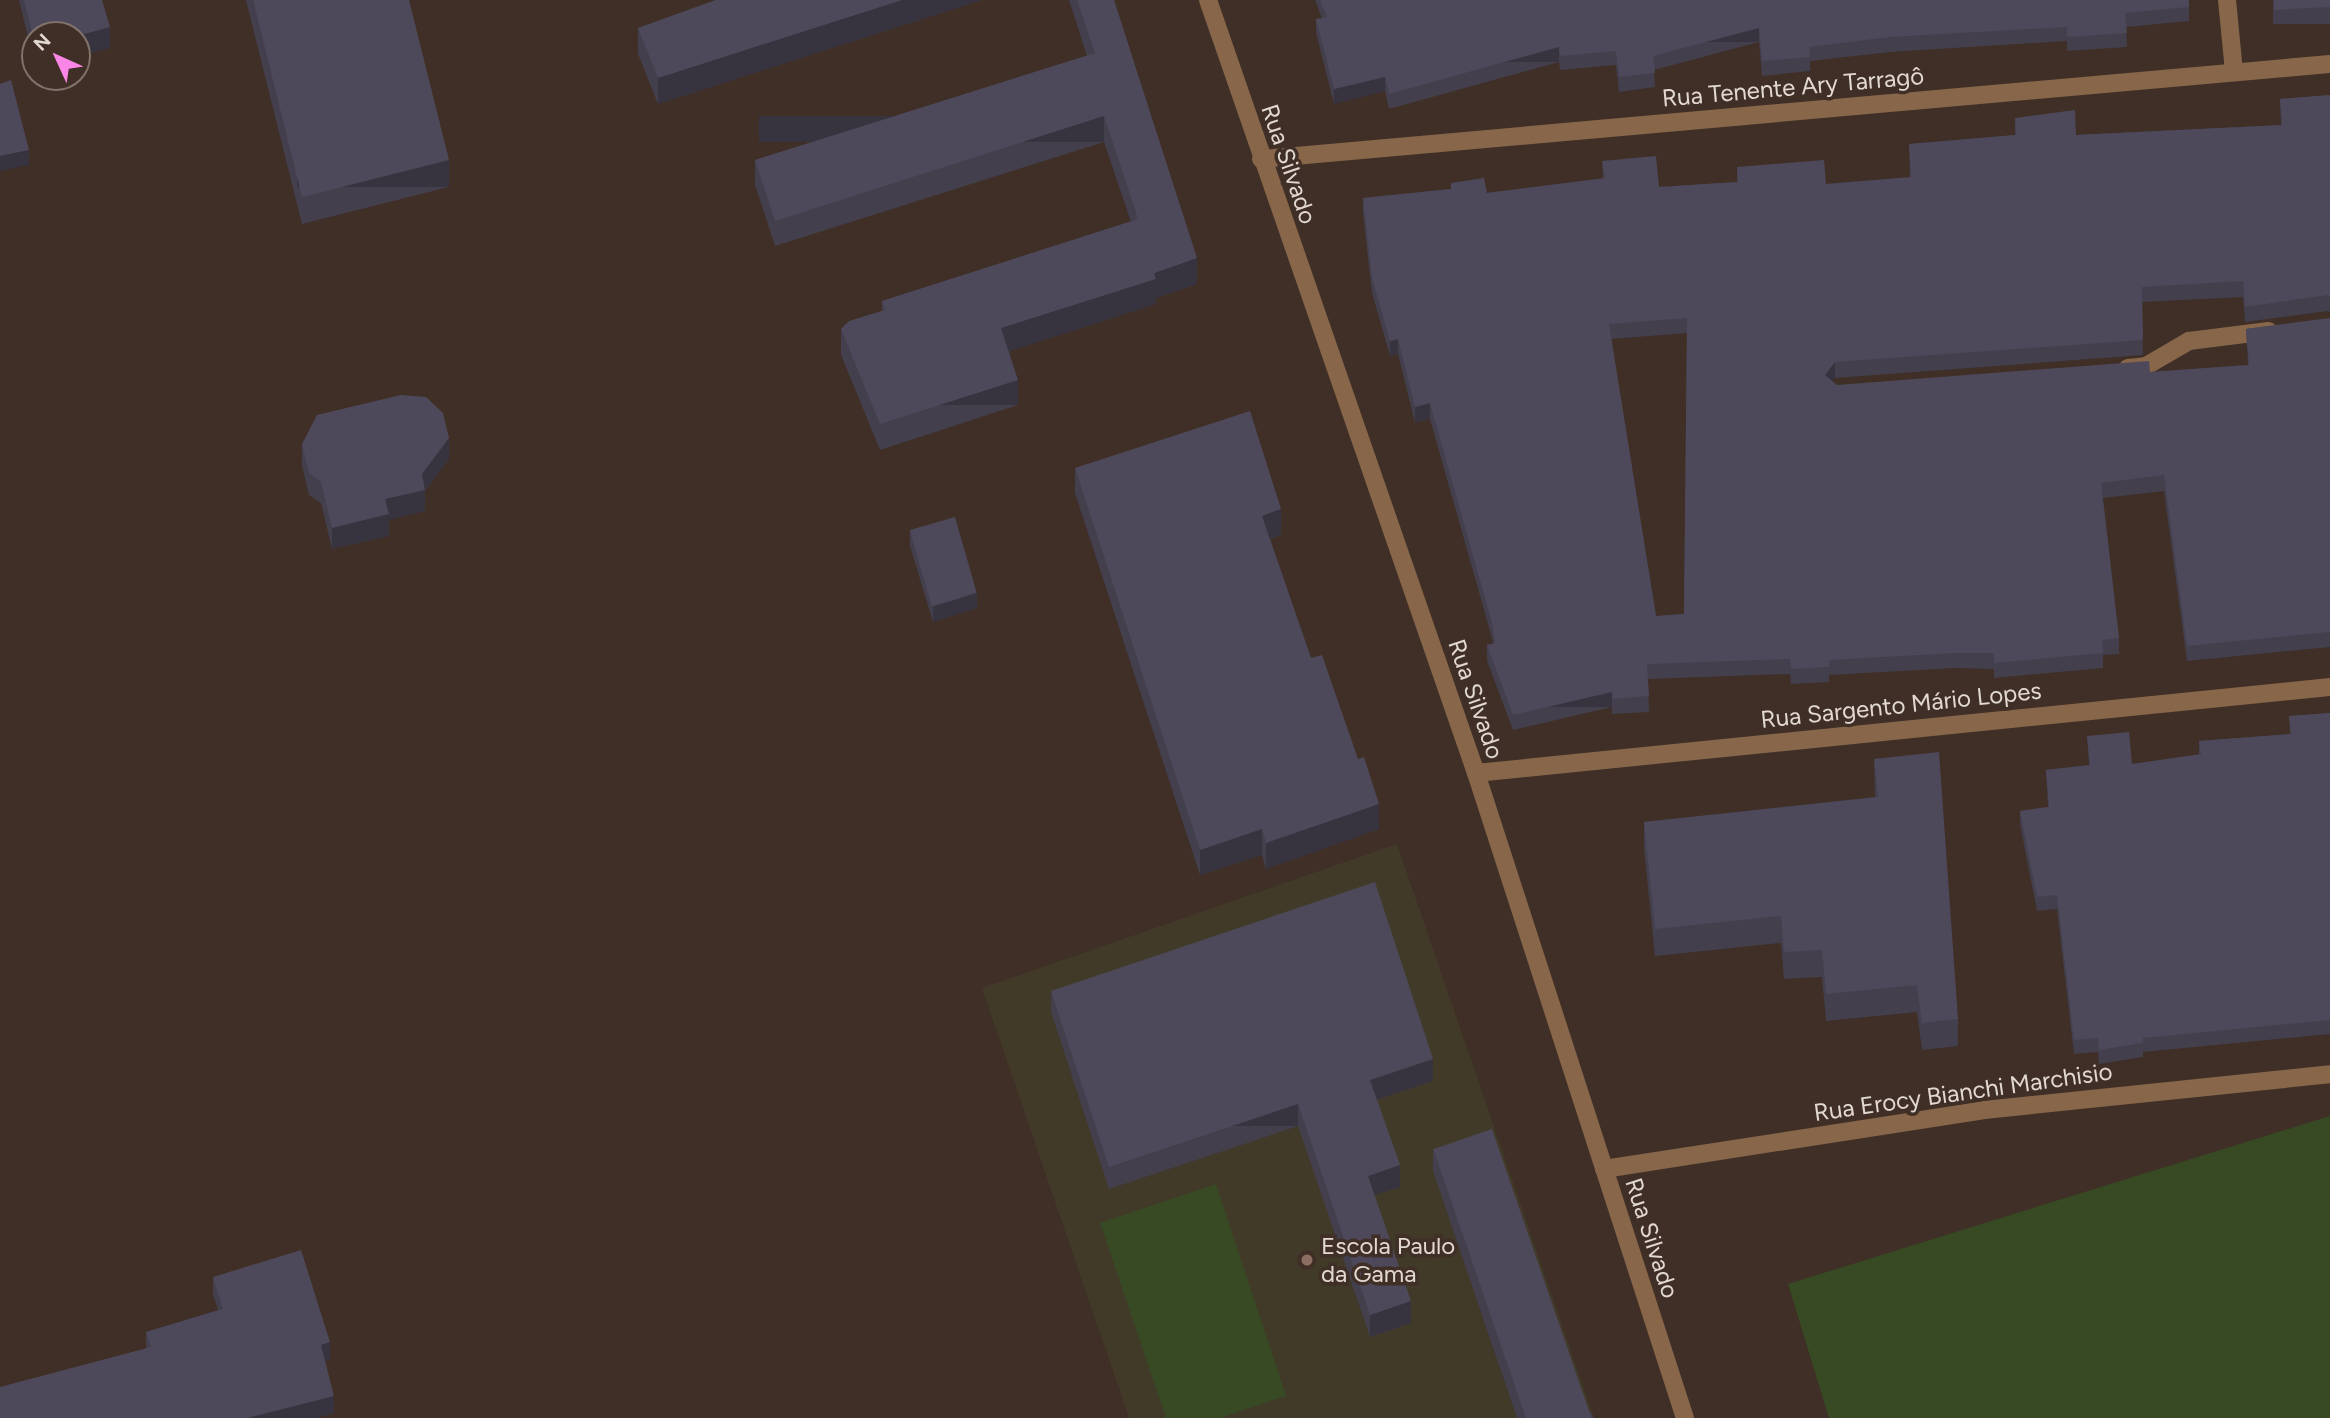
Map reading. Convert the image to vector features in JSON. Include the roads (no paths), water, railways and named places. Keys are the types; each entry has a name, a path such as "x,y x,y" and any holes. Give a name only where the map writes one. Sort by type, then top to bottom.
{"street":[{"name":"Rua Silvado","path":"1208,0 1476,773 1685,1418"},
{"path":"2227,0 2234,72"},
{"name":"Rua Tenente Ary Tarragô","path":"1261,159 2330,64"},
{"path":"2105,369 2146,366 2189,341 2291,327"},
{"name":"Rua Sargento Mário Lopes","path":"1476,773 2330,687"},
{"name":"Rua Erocy Bianchi Marchisio","path":"1604,1169 1984,1110 2330,1074"}],"place":[{"name":"Escola Paulo da Gama","path":"1307,1260"}]}
